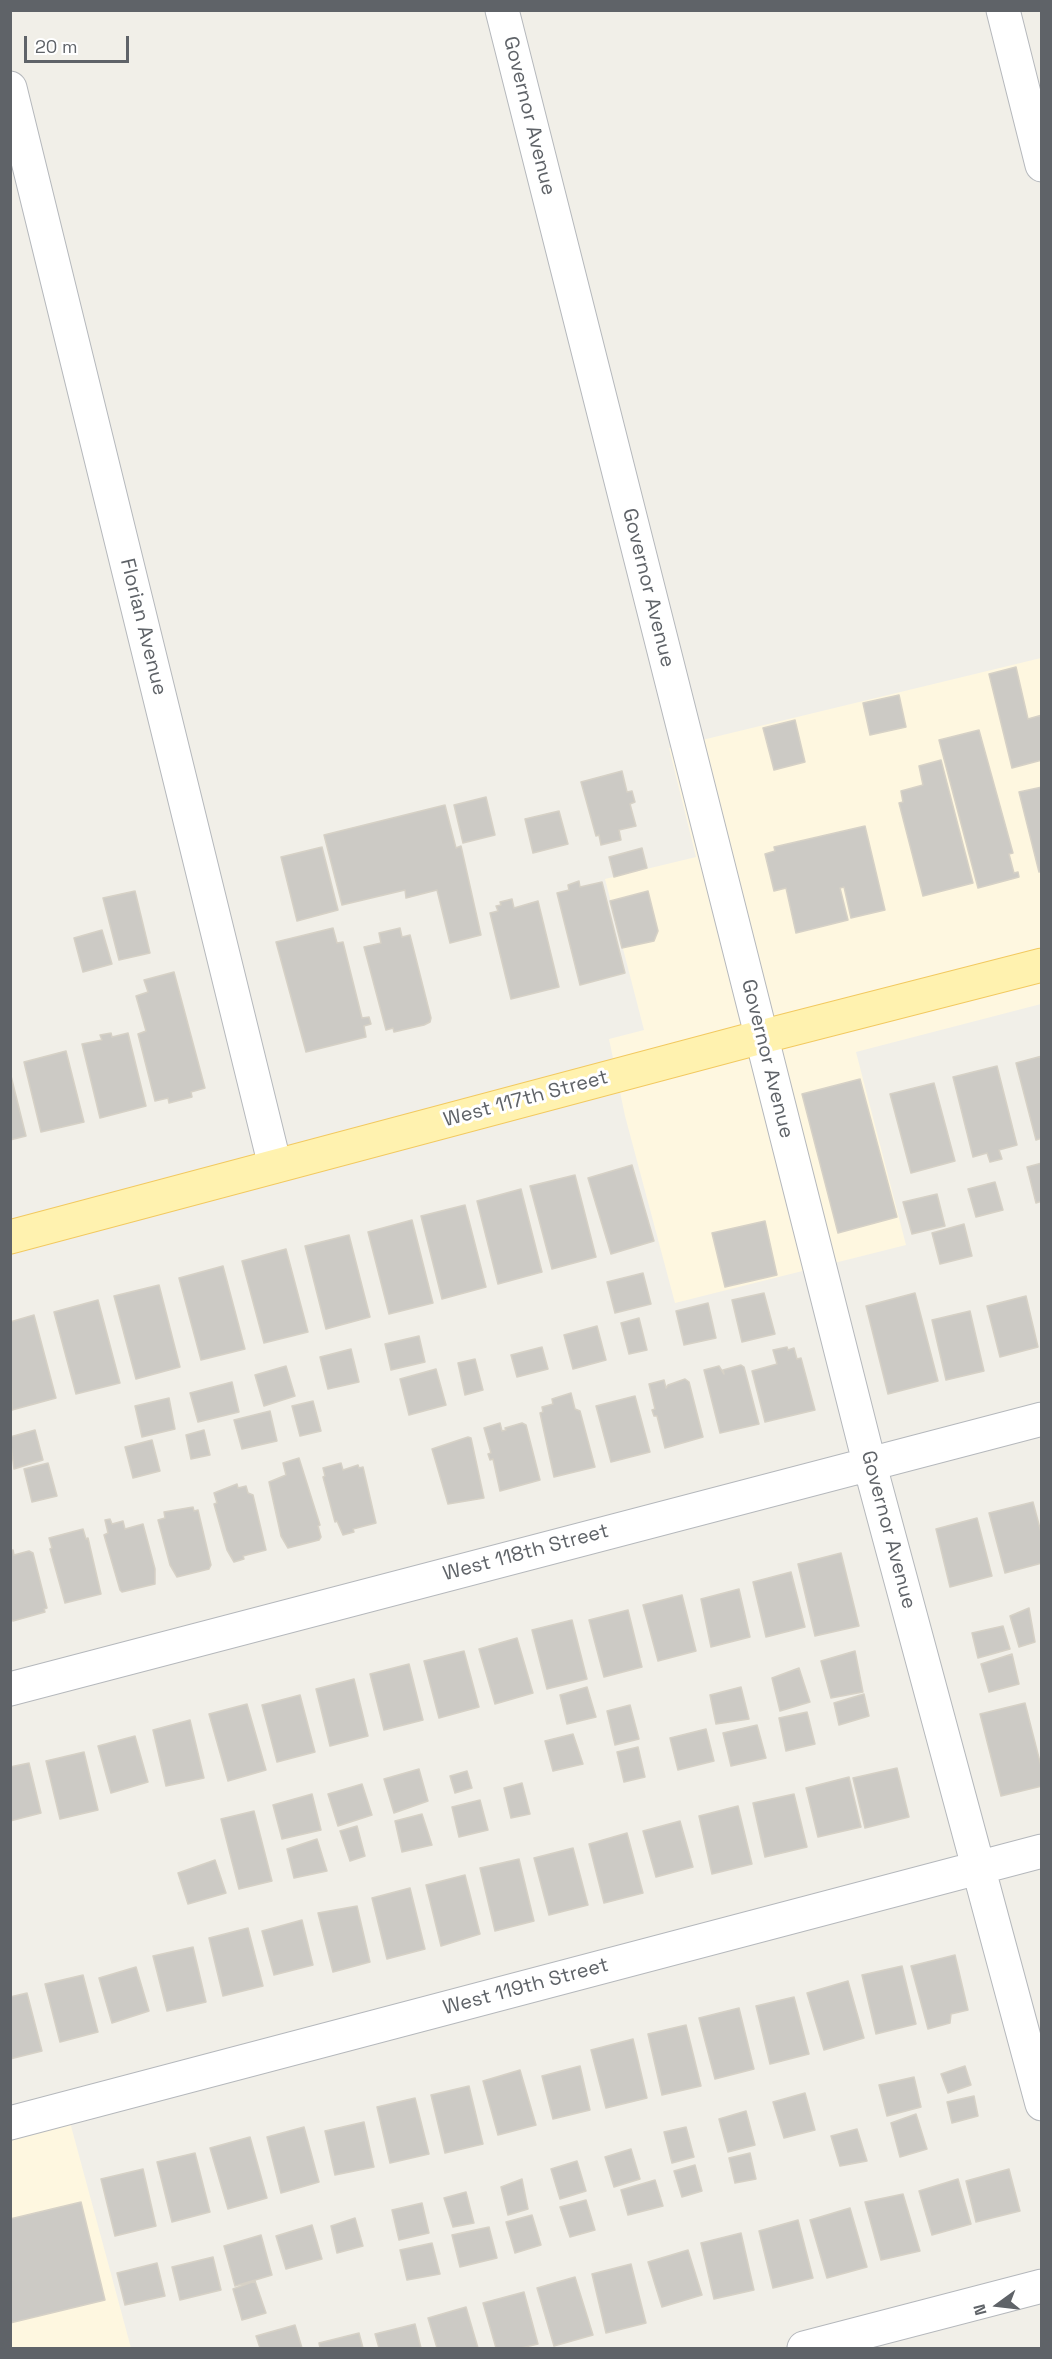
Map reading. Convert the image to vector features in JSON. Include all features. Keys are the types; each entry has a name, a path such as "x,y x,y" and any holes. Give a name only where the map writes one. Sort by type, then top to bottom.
{"main road":[{"name":"West 117th Street","path":"10,1237 761,1037 1041,965"}],"street":[{"name":"Governor Avenue","path":"502,10 870,1462 1041,2104"},
{"path":"1003,10 1041,165"},
{"name":"Florian Avenue","path":"10,88 275,1166"},
{"name":"West 118th Street","path":"10,1689 1041,1419"},
{"name":"West 119th Street","path":"10,2123 1041,1851"},
{"path":"804,2349 1041,2286"}],"shaded area":[{"path":"1041,658 1041,1004 856,1052 906,1245 675,1303 625,1116 609,1039 644,1030 605,879 696,857 669,748"},
{"path":"64,2100 131,2348 11,2348 11,2114"}],"building":[{"path":"1016,667 1028,719 1042,715 1042,760 1012,768 989,674"},
{"path":"899,695 906,727 870,735 863,703"},
{"path":"795,720 805,762 774,770 763,728"},
{"path":"979,730 1013,853 1009,854 1014,873 1018,872 1019,877 978,888 939,740"},
{"path":"941,760 973,883 923,896 899,803 903,802 901,791 923,785 919,766"},
{"path":"622,771 627,792 632,791 635,802 630,804 636,826 619,830 621,840 601,845 599,835 596,836 581,782"},
{"path":"1042,787 1042,871 1039,872 1019,792"},
{"path":"486,797 495,835 463,843 454,805"},
{"path":"445,805 456,848 461,846 481,935 450,943 437,890 406,898 405,890 342,905 324,835"},
{"path":"559,811 568,844 533,853 525,819"},
{"path":"865,826 885,910 851,918 844,887 840,888 848,920 796,933 786,888 774,891 765,854 775,851 774,847"},
{"path":"322,847 338,910 297,921 281,857"},
{"path":"642,848 647,868 614,877 609,857"},
{"path":"579,881 580,887 602,882 625,973 580,985 557,893 569,890 568,885"},
{"path":"135,891 150,953 119,960 103,898"},
{"path":"648,891 658,931 654,941 622,948 610,901"},
{"path":"512,899 514,908 538,901 559,987 511,999 490,913 498,911 496,906 501,905 500,902"},
{"path":"333,928 337,943 343,942 362,1018 369,1017 371,1024 364,1026 366,1037 306,1052 276,942"},
{"path":"400,928 402,937 410,935 431,1018 430,1022 424,1025 394,1032 393,1028 386,1030 364,947 381,943 379,933"},
{"path":"102,930 112,964 83,972 74,938"},
{"path":"174,972 205,1088 191,1092 192,1097 169,1103 168,1098 155,1101 138,1034 146,1031 136,996 148,992 144,980"},
{"path":"111,1033 112,1037 128,1033 146,1106 100,1118 82,1044 102,1040 100,1035"},
{"path":"66,1051 84,1122 41,1132 24,1062"},
{"path":"1042,1056 1042,1138 1036,1140 1016,1063"},
{"path":"997,1066 1017,1145 999,1150 1002,1159 990,1162 987,1153 973,1157 953,1077"},
{"path":"10,1072 26,1136 10,1140"},
{"path":"860,1079 897,1217 838,1233 802,1094"},
{"path":"934,1083 955,1161 911,1173 890,1094"},
{"path":"1042,1163 1042,1201 1036,1203 1027,1167"},
{"path":"632,1165 654,1241 611,1254 588,1178"},
{"path":"575,1175 596,1257 552,1269 530,1186"},
{"path":"995,1182 1003,1210 976,1217 968,1189"},
{"path":"521,1189 542,1272 498,1284 477,1201"},
{"path":"937,1194 945,1226 912,1234 903,1202"},
{"path":"465,1205 486,1287 442,1299 421,1216"},
{"path":"412,1220 433,1303 389,1314 368,1232"},
{"path":"765,1221 777,1275 725,1287 712,1233"},
{"path":"964,1224 972,1256 940,1264 932,1233"},
{"path":"349,1235 370,1317 326,1329 305,1246"},
{"path":"286,1249 308,1332 264,1343 242,1261"},
{"path":"223,1266 245,1349 201,1360 179,1278"},
{"path":"643,1273 651,1304 615,1313 607,1282"},
{"path":"159,1285 180,1367 136,1379 114,1296"},
{"path":"764,1293 775,1334 742,1342 732,1300"},
{"path":"915,1293 938,1381 888,1394 866,1306"},
{"path":"1026,1296 1038,1347 1000,1357 987,1306"},
{"path":"98,1300 120,1383 76,1394 54,1312"},
{"path":"708,1303 716,1338 684,1345 676,1311"},
{"path":"970,1311 984,1371 946,1380 932,1320"},
{"path":"34,1315 56,1398 12,1410 10,1322"},
{"path":"639,1318 647,1350 629,1354 621,1323"},
{"path":"597,1326 606,1360 573,1369 564,1335"},
{"path":"419,1336 425,1362 391,1370 385,1344"},
{"path":"542,1347 548,1369 517,1377 511,1355"},
{"path":"787,1347 788,1350 794,1348 797,1359 801,1358 815,1410 765,1422 752,1371 777,1364 773,1350"},
{"path":"351,1349 359,1382 328,1389 320,1357"},
{"path":"475,1359 483,1390 465,1395 458,1363"},
{"path":"741,1365 744,1367 759,1424 720,1433 704,1370 719,1366 724,1374 723,1370"},
{"path":"286,1366 295,1396 264,1406 255,1375"},
{"path":"436,1369 446,1405 409,1415 400,1379"},
{"path":"685,1379 689,1382 703,1437 665,1448 657,1416 654,1416 652,1410 655,1409 649,1384 664,1380 666,1388 668,1385"},
{"path":"232,1382 239,1412 198,1422 190,1393"},
{"path":"571,1393 575,1409 580,1411 595,1467 554,1477 540,1413 543,1412 542,1407 553,1404 552,1399"},
{"path":"635,1396 650,1452 611,1462 596,1406"},
{"path":"169,1398 175,1429 142,1437 135,1406"},
{"path":"313,1401 321,1431 300,1436 292,1406"},
{"path":"270,1411 277,1441 242,1449 234,1420"},
{"path":"500,1423 502,1431 522,1423 526,1425 540,1480 500,1491 493,1459 490,1460 488,1454 491,1453 484,1428"},
{"path":"35,1430 43,1460 14,1469 10,1437"},
{"path":"204,1430 210,1455 191,1459 186,1435"},
{"path":"471,1438 484,1498 448,1504 432,1449"},
{"path":"152,1440 160,1471 133,1478 125,1447"},
{"path":"299,1458 320,1525 318,1526 321,1537 319,1540 288,1548 281,1536 269,1482 286,1475 283,1463"},
{"path":"48,1463 57,1496 32,1502 24,1469"},
{"path":"341,1463 343,1470 358,1465 359,1468 363,1467 376,1523 353,1529 354,1532 343,1535 337,1521 335,1522 323,1477 325,1476 323,1468"},
{"path":"237,1484 238,1488 246,1486 248,1493 253,1495 266,1550 243,1556 244,1559 234,1562 227,1550 214,1504 217,1503 214,1493"},
{"path":"1033,1502 1042,1536 1042,1563 1005,1573 989,1513"},
{"path":"193,1507 194,1511 198,1510 211,1565 209,1569 177,1577 170,1565 158,1520 165,1518 164,1512"},
{"path":"977,1518 992,1576 950,1587 936,1529"},
{"path":"110,1519 112,1524 123,1521 125,1529 143,1524 155,1569 155,1584 122,1592 120,1590 104,1535 108,1533 105,1520"},
{"path":"83,1529 86,1539 88,1538 101,1594 65,1603 49,1538"},
{"path":"10,1550 13,1550 14,1555 29,1551 33,1553 47,1608 44,1609 45,1612 13,1621 10,1618"},
{"path":"841,1553 859,1626 815,1636 798,1564"},
{"path":"791,1572 805,1627 766,1637 753,1582"},
{"path":"739,1589 750,1637 711,1647 701,1599"},
{"path":"682,1595 696,1651 658,1661 643,1605"},
{"path":"1029,1608 1035,1642 1019,1647 1010,1616"},
{"path":"628,1610 642,1667 604,1677 589,1620"},
{"path":"572,1620 587,1679 547,1689 532,1630"},
{"path":"1003,1626 1010,1649 978,1658 972,1633"},
{"path":"517,1638 533,1693 495,1704 479,1649"},
{"path":"464,1651 479,1707 439,1718 424,1661"},
{"path":"855,1651 863,1692 831,1698 821,1661"},
{"path":"1012,1654 1019,1684 989,1692 981,1664"},
{"path":"409,1664 423,1720 384,1730 370,1674"},
{"path":"799,1668 810,1702 780,1711 772,1678"},
{"path":"354,1679 368,1736 330,1746 316,1689"},
{"path":"587,1687 596,1717 567,1724 560,1695"},
{"path":"741,1687 749,1719 716,1724 710,1695"},
{"path":"864,1694 869,1716 839,1725 834,1703"},
{"path":"300,1695 315,1752 277,1762 262,1705"},
{"path":"1025,1703 1042,1770 1042,1786 1001,1796 980,1714"},
{"path":"247,1704 266,1770 228,1781 209,1714"},
{"path":"630,1705 639,1739 615,1745 607,1711"},
{"path":"807,1712 815,1744 786,1751 779,1718"},
{"path":"190,1720 204,1778 166,1786 153,1730"},
{"path":"757,1725 766,1758 731,1766 723,1733"},
{"path":"706,1729 714,1761 678,1770 670,1738"},
{"path":"573,1734 583,1764 553,1771 545,1741"},
{"path":"135,1736 148,1782 111,1793 98,1746"},
{"path":"638,1747 645,1777 624,1782 617,1752"},
{"path":"84,1752 98,1810 60,1819 46,1761"},
{"path":"29,1763 41,1813 10,1821 10,1767"},
{"path":"897,1768 909,1817 865,1828 853,1778"},
{"path":"419,1769 428,1801 394,1813 384,1779"},
{"path":"467,1771 472,1788 455,1793 450,1776"},
{"path":"849,1777 861,1827 818,1837 806,1788"},
{"path":"522,1783 530,1814 511,1818 504,1788"},
{"path":"362,1784 372,1815 338,1826 328,1794"},
{"path":"312,1794 321,1830 282,1839 273,1805"},
{"path":"794,1794 807,1847 765,1857 753,1803"},
{"path":"480,1800 488,1830 459,1837 452,1807"},
{"path":"738,1806 752,1864 712,1874 699,1816"},
{"path":"254,1811 272,1881 239,1889 221,1819"},
{"path":"422,1814 432,1845 402,1852 395,1821"},
{"path":"680,1821 693,1867 656,1877 643,1831"},
{"path":"357,1826 365,1856 350,1861 340,1831"},
{"path":"627,1833 643,1893 604,1903 589,1844"},
{"path":"317,1839 327,1871 294,1878 287,1849"},
{"path":"573,1848 588,1905 549,1915 534,1858"},
{"path":"519,1859 534,1921 495,1931 480,1868"},
{"path":"215,1860 226,1893 188,1904 178,1873"},
{"path":"465,1875 480,1934 441,1946 426,1885"},
{"path":"410,1888 425,1949 387,1959 372,1898"},
{"path":"357,1906 370,1962 333,1972 318,1913"},
{"path":"302,1920 313,1965 274,1975 262,1931"},
{"path":"248,1928 263,1986 223,1996 209,1938"},
{"path":"193,1947 206,2002 167,2011 153,1956"},
{"path":"955,1955 968,2010 951,2014 950,2023 928,2029 911,1966"},
{"path":"902,1966 916,2024 876,2034 862,1975"},
{"path":"136,1967 149,2011 112,2023 99,1978"},
{"path":"83,1975 98,2032 60,2042 45,1984"},
{"path":"848,1981 864,2038 824,2050 807,1993"},
{"path":"27,1993 42,2051 10,2059 10,1997"},
{"path":"794,1997 809,2054 770,2064 756,2006"},
{"path":"739,2008 754,2069 715,2079 699,2018"},
{"path":"686,2025 701,2086 662,2095 648,2034"},
{"path":"633,2039 647,2098 606,2108 591,2050"},
{"path":"580,2066 590,2110 553,2119 542,2076"},
{"path":"965,2066 971,2085 948,2093 941,2074"},
{"path":"520,2070 536,2125 498,2135 483,2081"},
{"path":"914,2077 921,2107 887,2116 879,2085"},
{"path":"469,2086 483,2144 445,2153 431,2095"},
{"path":"805,2093 815,2130 784,2138 773,2102"},
{"path":"974,2096 978,2116 952,2123 947,2102"},
{"path":"415,2098 429,2154 390,2163 377,2107"},
{"path":"746,2111 755,2145 728,2152 719,2119"},
{"path":"916,2114 927,2149 900,2157 891,2123"},
{"path":"364,2122 374,2167 335,2175 325,2131"},
{"path":"304,2127 319,2182 281,2193 267,2137"},
{"path":"686,2127 694,2157 672,2163 664,2132"},
{"path":"857,2129 867,2161 840,2166 831,2136"},
{"path":"250,2137 267,2198 228,2209 210,2148"},
{"path":"631,2149 640,2179 614,2187 605,2157"},
{"path":"195,2153 210,2212 172,2222 157,2162"},
{"path":"750,2153 756,2179 735,2183 729,2158"},
{"path":"577,2161 586,2191 560,2199 551,2169"},
{"path":"695,2165 702,2191 682,2197 674,2171"},
{"path":"143,2169 156,2226 115,2236 101,2179"},
{"path":"1009,2169 1020,2211 976,2222 966,2181"},
{"path":"522,2179 528,2209 508,2215 501,2187"},
{"path":"958,2179 971,2224 932,2235 919,2191"},
{"path":"655,2180 663,2206 628,2215 621,2190"},
{"path":"466,2192 474,2223 453,2227 444,2198"},
{"path":"903,2194 920,2251 881,2260 865,2202"},
{"path":"586,2200 595,2230 570,2237 560,2207"},
{"path":"81,2202 105,2300 10,2323 10,2219"},
{"path":"422,2203 429,2233 399,2240 392,2210"},
{"path":"850,2208 867,2267 827,2278 810,2220"},
{"path":"532,2215 541,2245 515,2253 506,2222"},
{"path":"355,2218 363,2246 337,2253 331,2226"},
{"path":"798,2220 813,2278 773,2288 759,2231"},
{"path":"312,2225 322,2259 286,2269 276,2236"},
{"path":"489,2227 497,2258 460,2267 452,2235"},
{"path":"741,2233 754,2290 714,2299 701,2243"},
{"path":"261,2235 272,2275 235,2286 224,2246"},
{"path":"432,2243 440,2274 407,2280 400,2250"},
{"path":"688,2250 702,2295 662,2307 648,2262"},
{"path":"213,2257 221,2290 180,2300 172,2267"},
{"path":"157,2263 165,2296 125,2305 117,2273"},
{"path":"631,2264 646,2323 606,2333 592,2274"},
{"path":"575,2277 593,2335 554,2346 537,2288"},
{"path":"255,2281 266,2313 242,2320 233,2289"},
{"path":"524,2292 538,2344 521,2348 496,2348 483,2303"},
{"path":"466,2307 478,2348 437,2348 428,2318"},
{"path":"415,2324 421,2348 379,2348 375,2334"},
{"path":"295,2325 302,2348 260,2348 256,2336"},
{"path":"359,2333 363,2348 320,2348 319,2343"}]}
